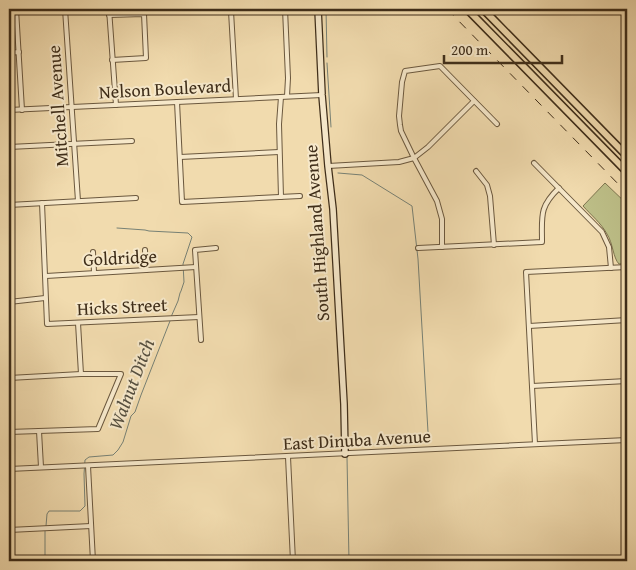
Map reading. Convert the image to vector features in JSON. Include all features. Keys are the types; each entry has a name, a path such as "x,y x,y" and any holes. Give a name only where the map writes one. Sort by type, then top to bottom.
{"main road":[{"path":"467,9 627,172"},
{"path":"483,9 627,156"}],"street":[{"path":"16,9 22,110"},
{"name":"Mitchell Avenue","path":"65,9 78,201"},
{"path":"109,9 116,105"},
{"path":"236,99 231,11 261,9"},
{"path":"285,9 287,96"},
{"name":"South Highland Avenue","path":"318,9 322,95 332,209 344,404 345,454"},
{"path":"109,15 144,14 146,58 112,60"},
{"path":"9,53 19,52"},
{"path":"442,247 442,219 437,201 401,131 399,116 402,82 405,71 440,66 497,124"},
{"name":"Nelson Boulevard","path":"9,110 322,95"},
{"path":"281,97 278,124 281,197"},
{"path":"328,166 393,163 414,158 428,147 474,101"},
{"path":"177,102 182,202 300,196"},
{"path":"9,147 132,140"},
{"path":"180,157 279,152"},
{"path":"534,163 602,232 609,247 611,268"},
{"path":"476,171 484,181 490,196 494,245"},
{"path":"418,248 542,242 542,212 549,198 559,188"},
{"path":"9,205 136,198"},
{"path":"9,302 45,298 46,276 42,203"},
{"path":"201,340 195,250 216,248"},
{"path":"145,250 146,270"},
{"path":"93,252 94,272"},
{"name":"Goldridge","path":"46,276 196,268"},
{"path":"535,444 526,272 627,268"},
{"name":"Hicks Street","path":"45,298 47,324 199,318"},
{"path":"529,326 627,320"},
{"path":"78,323 81,374"},
{"path":"9,378 121,374 98,429 9,432"},
{"path":"532,386 627,381"},
{"path":"39,431 41,467"},
{"name":"East Dinuba Avenue","path":"9,469 627,440"},
{"path":"288,457 293,561"},
{"path":"88,466 94,561"},
{"path":"9,525 9,530 91,526"}],"green space":[{"path":"605,183 627,204 627,263 619,264 605,230 583,206"}],"waterway":[{"path":"326,9 327,57"},
{"path":"327,63 331,127"},
{"path":"338,173 362,175 412,206 418,259 428,432 422,438 414,440 350,447"},
{"name":"Walnut Ditch","path":"117,228 188,233 192,237 183,264 184,282 171,317"},
{"name":"Walnut Ditch","path":"46,526 49,511 80,511 85,506 85,460 89,457 113,455 123,442 131,416 135,412 170,321"},
{"path":"347,457 349,561"},
{"name":"Walnut Ditch","path":"45,530 45,561"}],"railway":[{"path":"447,9 627,193"}]}
